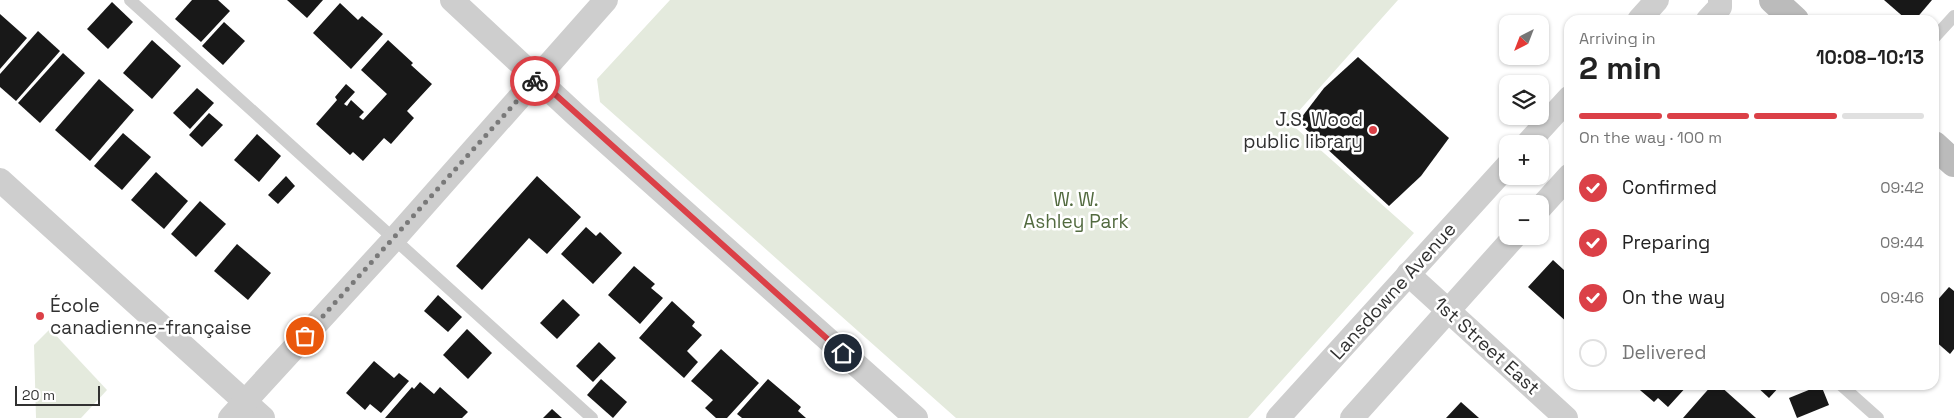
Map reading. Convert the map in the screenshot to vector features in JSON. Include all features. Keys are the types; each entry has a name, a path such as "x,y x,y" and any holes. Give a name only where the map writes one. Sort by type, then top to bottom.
{"main road":[{"path":"1773,0 1790,15"},
{"path":"1939,150 1954,163"}],"street":[{"path":"452,0 916,418"},
{"path":"238,410 606,0"},
{"path":"1644,15 1657,0"},
{"path":"1712,15 1720,6 1720,0"},
{"path":"1535,135 1564,103"},
{"name":"Lansdowne Avenue","path":"1278,418 1499,175"},
{"path":"0,180 238,410 263,418"},
{"path":"1549,198 1564,182"},
{"path":"1352,418 1506,245"},
{"name":"1st Street East","path":"1408,274 1566,418"}],"lane":[{"path":"130,0 592,418"},
{"path":"1939,32 1954,16"},
{"path":"1847,390 1878,418"}],"green space":[{"name":"W. W. Ashley Park","path":"670,0 1398,0 1289,122 1414,233 1248,418 956,418 600,102 597,79"},
{"path":"50,329 107,390 81,418 36,418 34,345"}],"building":[{"path":"192,0 218,0 230,11 201,42 175,19"},
{"path":"287,0 323,0 307,18"},
{"path":"1884,0 1932,0 1919,15 1901,15"},
{"path":"112,2 133,22 108,49 87,29"},
{"path":"340,3 358,20 362,16 383,34 351,69 313,33"},
{"path":"0,14 27,38 0,69"},
{"path":"224,22 245,41 223,65 202,46"},
{"path":"38,31 60,51 16,101 0,87 0,74"},
{"path":"152,40 181,66 152,99 123,73"},
{"path":"388,40 432,84 407,111 414,118 391,144 384,138 363,161 353,152 350,155 316,124 337,100 335,97 346,84 355,92 344,104 347,106 351,100 364,112 359,117 363,120 387,94 361,70"},
{"path":"63,53 85,73 40,123 18,103"},
{"name":"J.S. Wood public library","path":"1358,57 1449,138 1421,176 1389,206 1298,122 1324,88"},
{"path":"99,79 134,110 90,161 55,130"},
{"path":"197,88 214,103 190,129 173,113"},
{"path":"209,113 223,125 202,147 189,135"},
{"path":"123,133 151,157 122,190 94,166"},
{"path":"257,134 281,156 259,182 234,160"},
{"path":"156,172 188,201 164,229 131,200"},
{"path":"286,176 295,186 278,204 268,195"},
{"path":"537,176 581,217 547,254 529,238 482,290 456,266"},
{"path":"200,201 226,224 196,257 171,234"},
{"path":"586,227 596,236 600,232 622,253 593,284 561,254"},
{"path":"237,244 271,273 248,300 214,271"},
{"path":"1553,260 1564,270 1564,319 1528,287"},
{"path":"634,266 655,284 651,288 663,298 640,324 608,295"},
{"path":"1949,287 1954,291 1954,349 1950,354 1939,344 1939,298"},
{"path":"438,295 462,317 448,332 424,311"},
{"path":"563,299 580,315 557,339 540,323"},
{"path":"672,301 695,322 692,326 702,335 687,351 698,362 684,378 639,338"},
{"path":"467,329 492,353 468,379 443,355"},
{"path":"599,342 616,358 593,382 576,366"},
{"path":"721,349 759,383 727,418 716,418 705,408 713,400 691,381"},
{"path":"374,361 394,378 399,373 409,381 381,413 370,404 365,410 346,393"},
{"path":"601,379 627,402 613,418 587,395"},
{"path":"768,379 801,407 798,411 806,418 742,418 737,414"},
{"path":"420,382 434,394 440,387 468,412 462,418 385,418 412,387 414,389"},
{"path":"1640,390 1683,390 1668,407 1658,398 1654,402"},
{"path":"1708,390 1725,390 1756,418 1683,418"},
{"path":"1760,390 1776,390 1769,398"},
{"path":"1809,390 1823,390 1829,405 1797,418 1789,398"},
{"path":"1461,402 1479,418 1446,418"},
{"path":"552,409 562,418 543,418"}],"way so far":[{"path":"305,336 535,81"}],"place":[{"name":"J.S. Wood public library","path":"1373,130"},
{"name":"École canadienne-française","path":"40,316"}],"route":[{"path":"535,81 537,78 843,353"}]}
